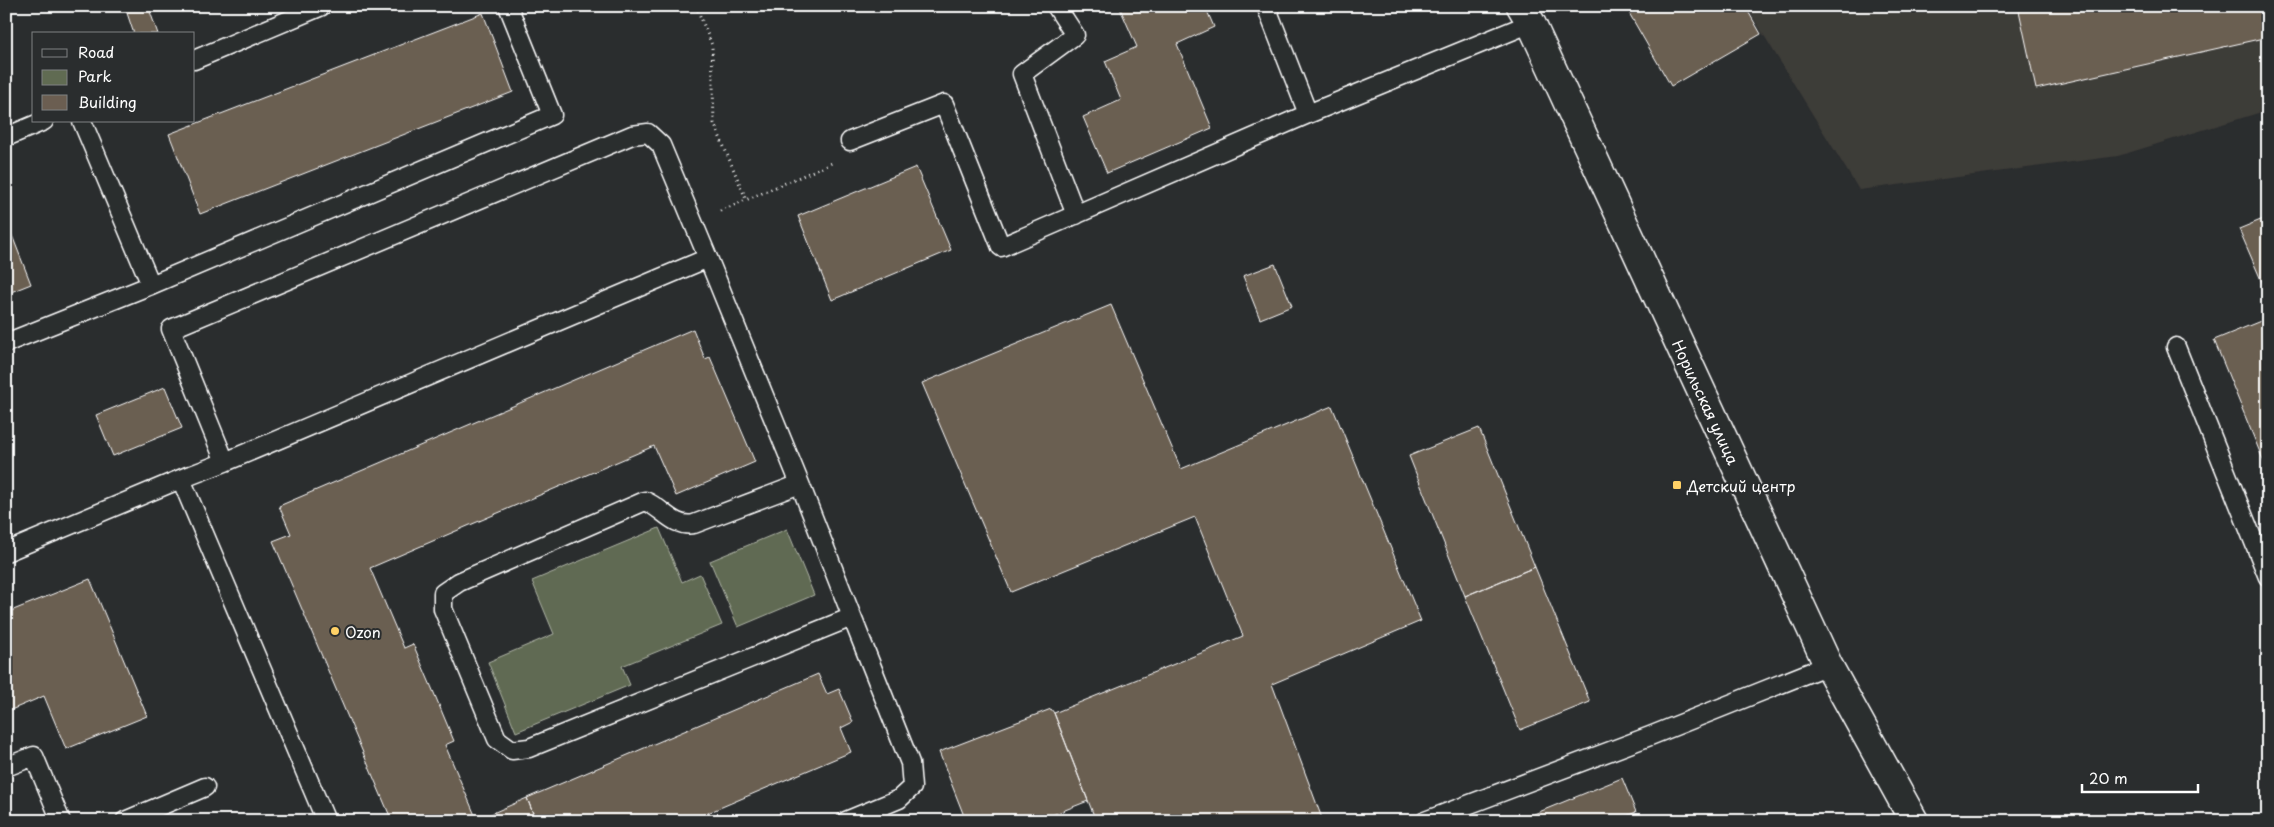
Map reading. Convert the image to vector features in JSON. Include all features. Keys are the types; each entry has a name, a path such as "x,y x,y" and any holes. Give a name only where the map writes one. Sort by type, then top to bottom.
{"street":[{"name":"Норильская улица","path":"1526,14 1828,665 1914,821"}],"lane":[{"path":"195,60 322,6"},
{"path":"6,343 151,285 552,115 508,6"},
{"path":"1056,6 1075,35 1022,74 1076,215"},
{"path":"1266,6 1308,114"},
{"path":"850,140 944,104 1001,247 1308,114 1526,14"},
{"path":"6,137 42,122"},
{"path":"82,122 151,285"},
{"path":"225,462 172,329 632,136 648,133 662,146 800,484 910,763 912,787 899,799 846,821"},
{"path":"6,552 225,462 708,258"},
{"path":"2176,347 2268,577"},
{"path":"181,479 326,821"},
{"path":"800,484 694,524 684,526 674,522 656,505 645,501 633,504 459,582 443,593 443,609 497,739 512,750 529,748 852,617"},
{"path":"1425,821 1650,736 1828,665"},
{"path":"6,768 34,756 61,821"},
{"path":"125,821 205,787"}],"path":[{"path":"696,6 712,46 714,123 746,199"},
{"path":"692,223 844,158 839,146 850,140"}],"shaded area":[{"path":"1746,6 2268,6 2268,110 2118,156 1859,190"}],"green space":[{"path":"659,528 682,582 700,574 722,625 622,666 630,685 516,732 488,662 554,634 532,581"},
{"path":"787,529 814,595 738,627 710,561"}],"building":[{"path":"148,6 157,32 133,32 125,7"},
{"path":"1119,6 1205,6 1214,27 1177,44 1212,128 1107,173 1083,117 1121,100 1105,61 1137,47"},
{"path":"1625,6 1745,6 1761,34 1671,86"},
{"path":"2018,6 2268,6 2268,37 2036,89"},
{"path":"483,13 513,92 200,214 169,134"},
{"path":"916,167 951,250 832,300 798,216"},
{"path":"2268,217 2268,296 2239,229"},
{"path":"6,220 31,284 6,294"},
{"path":"1275,264 1292,306 1260,319 1243,276"},
{"path":"1111,305 1181,469 1332,406 1421,621 1272,684 1323,821 1096,821 1054,713 1243,636 1195,517 1011,592 922,383"},
{"path":"2268,318 2268,472 2214,340"},
{"path":"693,329 705,359 710,357 755,462 676,496 654,446 370,568 404,648 413,644 434,693 454,741 445,745 477,820 527,798 536,821 392,821 273,541 291,534 279,506"},
{"path":"165,387 182,428 113,456 96,415"},
{"path":"1479,428 1535,567 1465,596 1409,456"},
{"path":"1535,567 1590,702 1520,730 1465,596"},
{"path":"90,579 147,716 66,749 44,696 6,712 6,613"},
{"path":"818,674 827,694 839,689 853,722 841,728 851,752 689,821 536,821 527,798"},
{"path":"1051,709 1088,801 1037,821 966,821 939,752"},
{"path":"1622,778 1636,812 1615,821 1517,821"}],"place":[{"name":"Детский центр","path":"1677,485"},
{"name":"Ozon","path":"335,631"}]}
